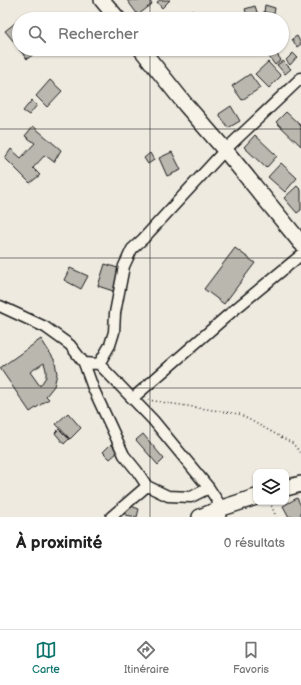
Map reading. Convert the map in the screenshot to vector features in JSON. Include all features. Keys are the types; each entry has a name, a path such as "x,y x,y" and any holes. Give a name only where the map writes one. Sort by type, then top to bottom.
{"street":[{"path":"102,0 112,12"},
{"path":"147,56 301,243"},
{"path":"99,364 110,345 114,332 114,313 124,266 132,248 148,234 225,150 301,78"},
{"path":"133,398 228,315 301,255"},
{"path":"0,306 45,327 70,345 84,363 93,388 124,454 147,486 168,496 191,497 209,488"},
{"path":"84,363 99,364 133,398 209,488 221,512"},
{"path":"289,487 301,484"},
{"path":"111,517 147,486"},
{"path":"200,517 221,512 253,498"}],"path":[{"path":"133,398 239,414 292,443 301,453"},
{"path":"271,505 276,517"}],"building":[{"path":"127,0 149,0 152,4 142,12 136,12"},
{"path":"160,0 170,0 162,8 157,2"},
{"path":"265,5 275,8 274,12 264,12"},
{"path":"255,6 257,12 246,12 245,9"},
{"path":"12,26 12,40 5,31"},
{"path":"297,36 301,44 297,47 292,39"},
{"path":"293,53 297,57 290,65 286,60"},
{"path":"268,56 278,56 281,60 275,65"},
{"path":"283,61 291,69 285,74 277,65"},
{"path":"268,62 281,76 269,88 255,74"},
{"path":"250,74 260,88 242,100 232,86"},
{"path":"50,80 62,91 47,107 36,96"},
{"path":"32,100 37,105 29,115 23,111"},
{"path":"231,106 240,121 228,128 219,114"},
{"path":"286,112 301,126 301,146 276,122"},
{"path":"33,126 61,150 54,162 45,155 33,168 40,175 30,183 5,158 11,149 21,158 35,143 25,136"},
{"path":"255,135 277,156 266,168 244,147"},
{"path":"172,152 181,170 167,176 159,158"},
{"path":"150,153 154,160 148,164 144,158"},
{"path":"281,163 297,178 285,192 268,177"},
{"path":"297,186 301,190 301,210 297,213 284,198"},
{"path":"235,248 255,263 224,304 204,289"},
{"path":"105,264 121,269 113,291 98,286"},
{"path":"70,268 88,276 81,289 64,280"},
{"path":"41,339 55,361 57,374 54,386 46,396 49,399 30,412 0,368","holes":["44,363 46,377 40,386 30,372"]},
{"path":"68,413 81,428 70,439 56,424"},
{"path":"59,429 69,439 64,444 55,433"},
{"path":"143,434 164,459 158,465 136,440"},
{"path":"111,444 118,452 110,459 103,452"},
{"path":"297,498 301,506 301,517 289,517 283,506 289,505 289,503"},
{"path":"128,505 139,509 137,517 125,515"}]}
